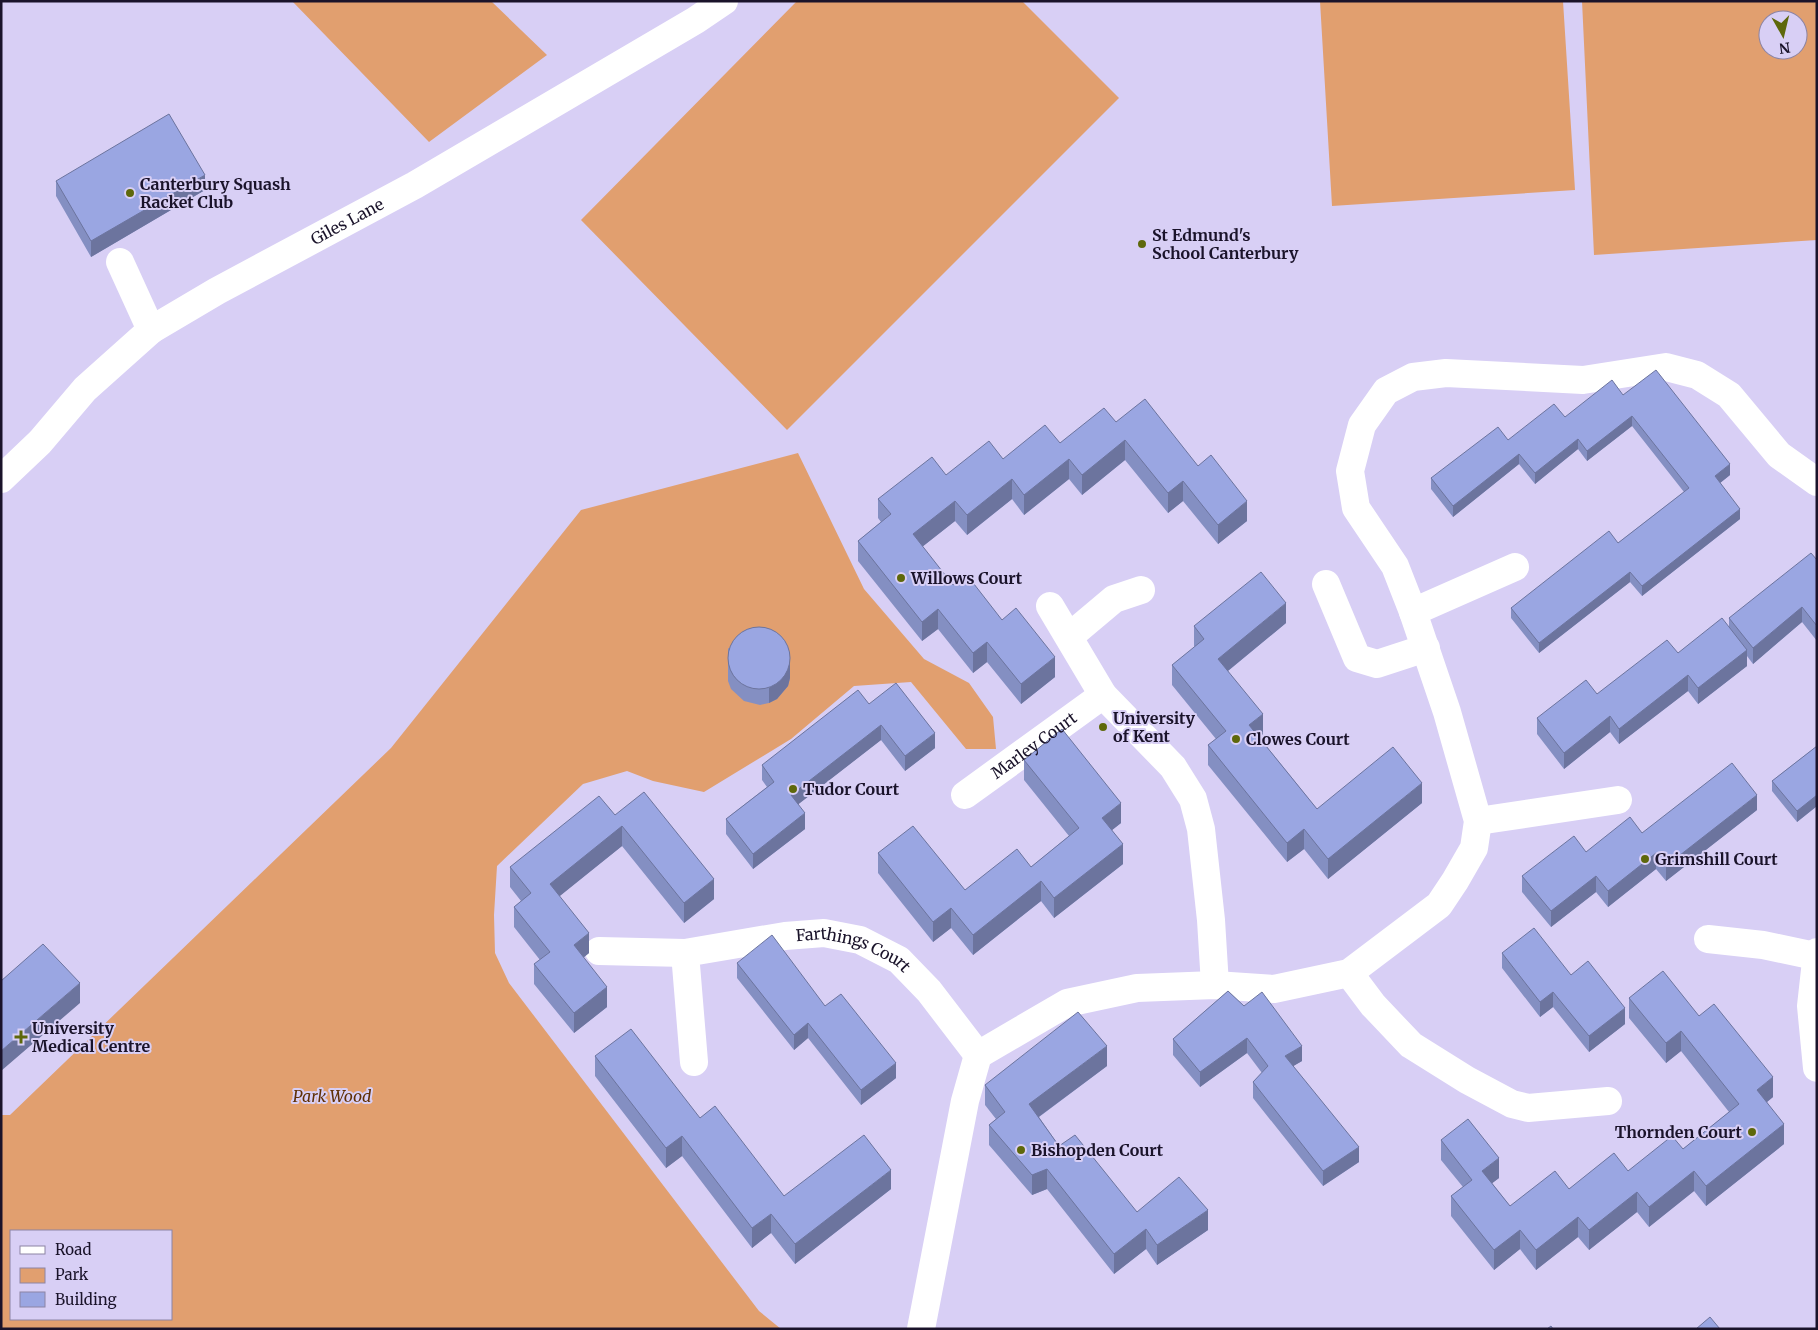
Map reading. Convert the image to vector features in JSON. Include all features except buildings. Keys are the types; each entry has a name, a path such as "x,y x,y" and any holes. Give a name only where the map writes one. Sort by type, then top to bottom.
{"street":[{"name":"Giles Lane","path":"1,479 40,442 85,389 151,330 217,291 415,185 687,25 724,1"},
{"path":"120,262 151,330"},
{"path":"921,1329 965,1101 978,1056 1067,1003 1137,988 1215,986 1274,989 1349,973 1438,906 1474,848 1478,822 1448,712 1426,648 1395,566 1356,508 1350,471 1362,425 1386,391 1414,377 1446,373 1480,373 1525,378 1583,380 1666,368 1697,375 1729,395 1779,455 1817,482"},
{"path":"1413,612 1515,567"},
{"path":"1326,584 1357,658 1377,664 1426,648"},
{"path":"1070,636 1114,599 1140,590"},
{"path":"1050,606 1070,636 1102,695 1173,767 1194,799 1201,829 1212,920 1215,986"},
{"name":"Marley Court","path":"965,795 1102,695"},
{"path":"1478,822 1618,800"},
{"name":"Farthings Court","path":"599,951 685,953 785,936 824,933 860,940 899,960 929,991 978,1056"},
{"path":"1708,939 1763,944 1816,954 1810,1006 1817,1068"},
{"path":"685,953 694,1062"},
{"path":"1349,973 1411,1045 1512,1104 1531,1118 1608,1101"}],"green space":[{"path":"292,1 491,1 547,55 429,142"},
{"path":"797,1 1022,1 1119,98 787,430 581,220"},
{"path":"1320,1 1563,1 1575,190 1332,206"},
{"path":"1582,1 1817,1 1817,240 1594,255"},
{"name":"Park Wood","path":"798,453 864,589 924,659 969,683 993,717 996,749 966,749 911,682 854,686 791,739 704,792 653,781 627,771 583,784 497,866 494,915 495,953 509,983 759,1311 781,1329 1,1329 1,1115 10,1115 391,748 581,510"}],"place":[{"name":"Canterbury Squash Racket Club","path":"130,193"},
{"name":"St Edmund's School Canterbury","path":"1142,244"},
{"name":"Willows Court","path":"901,578"},
{"name":"University of Kent","path":"1103,727"},
{"name":"Clowes Court","path":"1236,739"},
{"name":"Tudor Court","path":"793,789"},
{"name":"Grimshill Court","path":"1645,859"},
{"name":"University Medical Centre","path":"21,1037"},
{"name":"Thornden Court","path":"1752,1132"},
{"name":"Bishopden Court","path":"1021,1150"}]}
